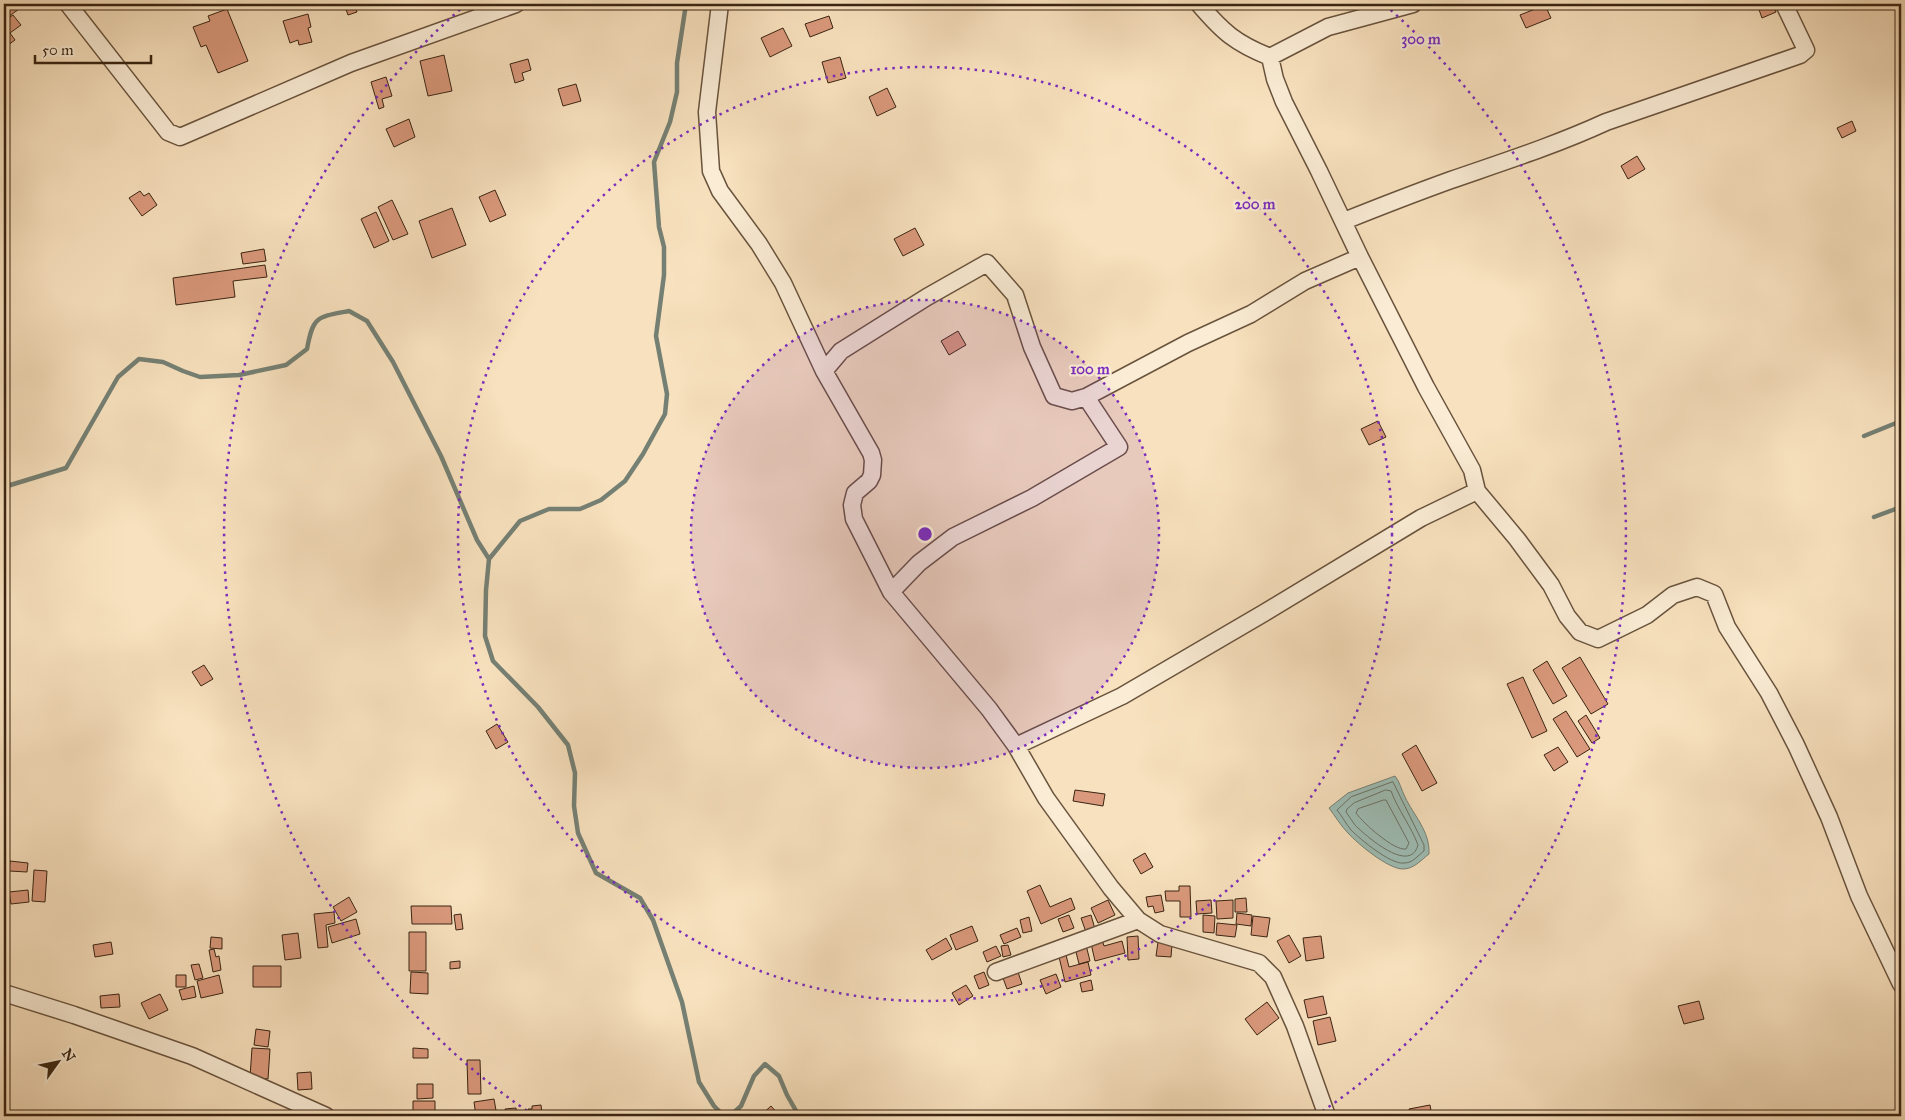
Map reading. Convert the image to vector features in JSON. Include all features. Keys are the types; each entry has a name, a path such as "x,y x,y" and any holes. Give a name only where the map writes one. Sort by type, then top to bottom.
{"street":[{"path":"68,4 168,132 180,137 351,63 516,4"},
{"path":"720,4 707,112 711,171 720,191 759,244 783,283 824,371 874,460 872,475 855,493 852,505 854,520 891,592 989,709 1016,746 1046,798 1111,888 1138,920 1160,934 1259,963 1274,977 1295,1026 1327,1116"},
{"path":"1199,4 1220,29 1246,48 1270,57 1328,26 1414,4"},
{"path":"1344,221 1451,180 1494,166 1606,122 1800,55 1806,50 1784,4"},
{"path":"1270,57 1275,79 1284,102 1426,387 1472,470 1477,491 1523,547 1551,585 1567,616 1580,632 1598,639 1647,615 1673,595 1696,587 1714,594 1728,627 1769,693 1800,753 1829,817 1859,896 1901,984"},
{"path":"824,371 841,351 987,263 1015,295 1032,347 1054,396 1072,401 1086,397 1188,343 1251,314 1305,281 1360,257"},
{"path":"891,592 919,564 952,537 1032,498 1120,447 1086,397"},
{"path":"1016,746 1122,696 1421,518 1477,491"},
{"path":"996,972 1138,920"},
{"path":"4,993 192,1056 326,1116"}],"water":[{"path":"1395,776 1421,824 1429,846 1429,854 1417,864 1407,869 1389,865 1366,849 1345,830 1329,808 1348,793"}],"building":[{"path":"4,4 20,4 22,7 5,19"},
{"path":"344,4 354,4 357,12 348,15"},
{"path":"798,4 820,4 821,5 799,9"},
{"path":"1525,4 1541,4 1528,9"},
{"path":"1757,4 1773,4 1776,12 1762,18"},
{"path":"1545,5 1551,18 1526,28 1520,15"},
{"path":"227,9 248,61 218,73 206,45 201,47 193,27 210,21 208,16"},
{"path":"308,14 311,27 308,28 312,42 299,45 298,40 290,43 283,21"},
{"path":"13,15 21,25 10,33 15,40 4,48 4,21"},
{"path":"829,16 833,28 810,37 805,24"},
{"path":"783,28 792,46 770,57 761,38"},
{"path":"444,55 452,91 428,96 420,61"},
{"path":"840,57 846,78 828,83 822,62"},
{"path":"528,59 531,70 522,73 524,80 515,83 510,64"},
{"path":"386,77 392,96 382,99 384,107 379,109 371,82"},
{"path":"576,84 581,101 563,106 558,89"},
{"path":"887,88 896,107 877,116 869,97"},
{"path":"409,119 415,137 394,147 386,129"},
{"path":"1852,121 1856,131 1842,138 1837,128"},
{"path":"1637,156 1645,169 1628,179 1621,166"},
{"path":"495,190 506,215 490,222 479,197"},
{"path":"140,191 144,196 149,193 157,205 142,216 129,198"},
{"path":"392,200 408,234 393,240 378,207"},
{"path":"452,208 466,245 432,258 419,221"},
{"path":"376,212 389,241 374,248 361,219"},
{"path":"915,228 924,245 903,256 894,239"},
{"path":"264,249 266,261 243,264 241,253"},
{"path":"265,265 267,277 233,281 235,297 176,305 173,278"},
{"path":"958,331 966,345 949,355 941,341"},
{"path":"1378,421 1386,437 1369,445 1361,429"},
{"path":"1580,657 1608,704 1591,714 1562,668"},
{"path":"1547,661 1567,696 1553,704 1533,670"},
{"path":"204,665 213,679 201,686 192,672"},
{"path":"1523,677 1547,731 1532,738 1507,684"},
{"path":"1566,711 1590,749 1577,757 1553,719"},
{"path":"1586,715 1600,738 1592,743 1578,721"},
{"path":"497,724 508,742 496,749 486,731"},
{"path":"1416,745 1437,783 1422,791 1402,754"},
{"path":"1558,747 1568,762 1554,771 1544,755"},
{"path":"1075,790 1105,794 1103,806 1073,801"},
{"path":"1145,853 1153,867 1141,874 1133,860"},
{"path":"10,861 28,863 27,872 9,871"},
{"path":"34,870 47,871 45,902 32,901"},
{"path":"1040,885 1050,907 1071,898 1075,909 1041,924 1027,891"},
{"path":"1179,886 1190,886 1191,917 1180,917 1180,901 1166,901 1165,891 1179,891"},
{"path":"28,890 29,902 11,904 9,892"},
{"path":"1161,895 1164,911 1155,913 1153,906 1148,907 1146,897"},
{"path":"349,897 357,912 341,921 333,907"},
{"path":"1246,898 1247,912 1235,912 1235,899"},
{"path":"1108,900 1115,915 1098,923 1091,908"},
{"path":"1211,900 1212,913 1197,914 1196,901"},
{"path":"1233,900 1233,918 1217,919 1216,901"},
{"path":"411,906 451,906 452,924 412,924"},
{"path":"334,912 335,923 326,925 328,947 318,948 314,914"},
{"path":"1237,913 1252,915 1251,926 1236,924"},
{"path":"461,914 463,929 456,930 454,915"},
{"path":"1069,915 1074,928 1063,932 1058,919"},
{"path":"1091,915 1095,929 1086,932 1081,918"},
{"path":"1203,915 1215,916 1214,933 1203,932"},
{"path":"1253,916 1270,918 1267,937 1251,935"},
{"path":"1029,917 1032,931 1023,933 1020,920"},
{"path":"356,919 360,934 332,943 328,927"},
{"path":"1217,923 1237,925 1235,937 1216,935"},
{"path":"972,926 978,941 956,950 950,935"},
{"path":"1017,928 1021,937 1004,944 1000,935"},
{"path":"409,932 426,932 426,971 409,971"},
{"path":"298,933 301,958 285,960 282,935"},
{"path":"1289,935 1301,956 1289,963 1277,941"},
{"path":"1101,936 1104,946 1122,941 1125,953 1095,961 1090,939"},
{"path":"1138,936 1139,959 1128,960 1127,937"},
{"path":"1321,936 1324,958 1306,961 1303,938"},
{"path":"211,937 222,938 222,949 210,948"},
{"path":"946,938 952,949 932,960 926,950"},
{"path":"111,942 113,954 95,957 93,945"},
{"path":"1158,942 1172,944 1171,957 1156,956"},
{"path":"1008,945 1011,955 1003,957 1001,946"},
{"path":"1086,945 1090,961 1079,964 1075,948"},
{"path":"996,946 1001,956 987,962 983,952"},
{"path":"214,949 216,957 219,956 221,970 213,972 209,950"},
{"path":"1066,955 1069,967 1088,962 1091,975 1065,982 1059,957"},
{"path":"460,961 460,968 450,969 450,962"},
{"path":"199,964 203,978 195,980 191,965"},
{"path":"253,966 281,966 281,987 253,987"},
{"path":"411,972 428,973 428,994 410,993"},
{"path":"984,972 989,985 979,989 974,976"},
{"path":"1018,972 1022,984 1007,989 1003,978"},
{"path":"1056,974 1061,987 1046,994 1040,980"},
{"path":"176,975 186,975 186,987 176,987"},
{"path":"219,975 223,993 201,998 197,981"},
{"path":"1091,980 1093,990 1082,992 1080,983"},
{"path":"966,985 973,996 959,1005 952,993"},
{"path":"194,986 196,997 182,1000 179,990"},
{"path":"119,994 120,1007 101,1008 100,996"},
{"path":"160,994 168,1010 149,1019 141,1003"},
{"path":"1323,996 1327,1014 1308,1018 1304,1000"},
{"path":"1699,1001 1704,1019 1684,1024 1678,1006"},
{"path":"1267,1002 1279,1018 1257,1035 1245,1019"},
{"path":"1330,1017 1336,1041 1318,1045 1313,1021"},
{"path":"256,1029 270,1031 268,1047 254,1045"},
{"path":"252,1048 270,1049 268,1079 250,1077"},
{"path":"413,1048 428,1049 428,1058 413,1058"},
{"path":"467,1060 480,1060 481,1094 468,1094"},
{"path":"311,1072 312,1089 298,1090 297,1073"},
{"path":"417,1084 433,1084 433,1098 417,1099"},
{"path":"494,1099 497,1116 476,1116 474,1102"},
{"path":"413,1101 435,1101 435,1116 413,1116"},
{"path":"541,1105 542,1114 529,1115 528,1109 532,1109 532,1106"},
{"path":"1430,1105 1432,1116 1411,1116 1409,1109"},
{"path":"771,1106 780,1116 760,1116"},
{"path":"516,1108 517,1116 506,1116 505,1109"}],"waterway":[{"path":"489,559 520,521 549,509 580,509 601,500 625,481 643,454 665,414 667,394 656,336 664,275 664,247 659,227 654,162 670,122 677,92 677,63 686,4"},
{"path":"4,487 66,468 118,377 139,359 163,362 200,377 239,375 286,365 307,349 314,324 323,317 349,311 367,321 393,362 441,456 477,540 489,559 485,636 493,661 538,707 568,745 575,773 574,806 578,833 596,873 640,898 653,920 682,1002 699,1082 714,1106 724,1116"},
{"path":"1864,436 1901,421"},
{"path":"1874,517 1901,507"},
{"path":"730,1116 741,1106 754,1076 765,1064 779,1076 799,1116"}]}
